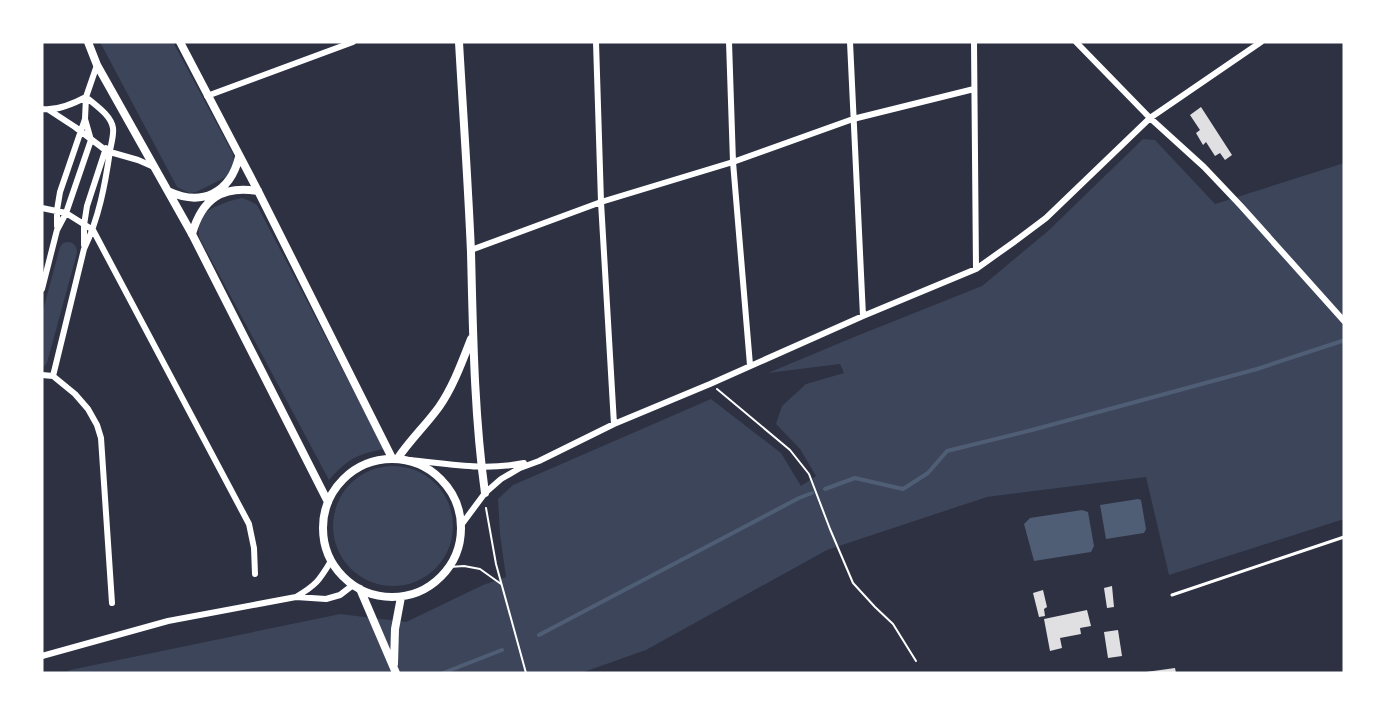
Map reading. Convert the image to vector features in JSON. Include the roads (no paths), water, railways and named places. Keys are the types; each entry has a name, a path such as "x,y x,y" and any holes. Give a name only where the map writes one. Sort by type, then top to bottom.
{"street":[{"path":"88,42 97,65 192,234 328,502"},
{"path":"180,42 395,458"},
{"path":"207,96 353,42"},
{"path":"459,42 471,250 473,335 485,493"},
{"path":"596,42 601,202 614,424"},
{"path":"729,42 733,162 750,365"},
{"path":"850,42 863,316"},
{"path":"974,42 975,269"},
{"path":"1076,42 1150,118 1204,167 1344,321"},
{"path":"462,524 485,493 501,479 520,468 614,424 975,269 1046,218 1150,118 1261,42"},
{"path":"57,230 60,192 85,119 86,97 97,65"},
{"path":"471,250 601,202 733,162 853,119 974,89"},
{"path":"45,110 73,104 86,97"},
{"path":"84,249 84,225 90,197 111,140 113,127 108,117 86,97"},
{"path":"45,110 75,127 107,151 154,167"},
{"path":"42,289 57,230 66,213 91,140 85,119"},
{"path":"53,376 84,249 93,230 100,206 107,151"},
{"path":"168,191 190,198 213,194 231,178 237,168 239,157"},
{"path":"192,234 196,220 204,207 215,197 229,191 244,189 258,191"},
{"path":"42,208 66,213 93,230 249,524 254,548 255,574"},
{"path":"395,458 439,407 460,367 473,335"},
{"path":"42,375 53,376 75,394 88,409 101,438 112,603"},
{"path":"410,460 436,474 454,496 462,524 461,539 449,567 434,584 401,597 380,596 357,587 341,575 324,542 323,522 328,502 339,484 354,470 372,461 395,458 460,466 504,467 539,460"},
{"path":"296,597 314,586 332,561"},
{"path":"42,656 168,621 296,597 326,599 357,587"},
{"path":"357,587 395,671"},
{"path":"395,671 395,629 401,597"}],"lane":[{"path":"1172,595 1344,537"}],"waterway":[{"path":"825,489 855,478 903,489 928,473 947,451 1257,369 1342,341"},
{"path":"539,635 812,493"},
{"path":"443,673 502,650"}]}
